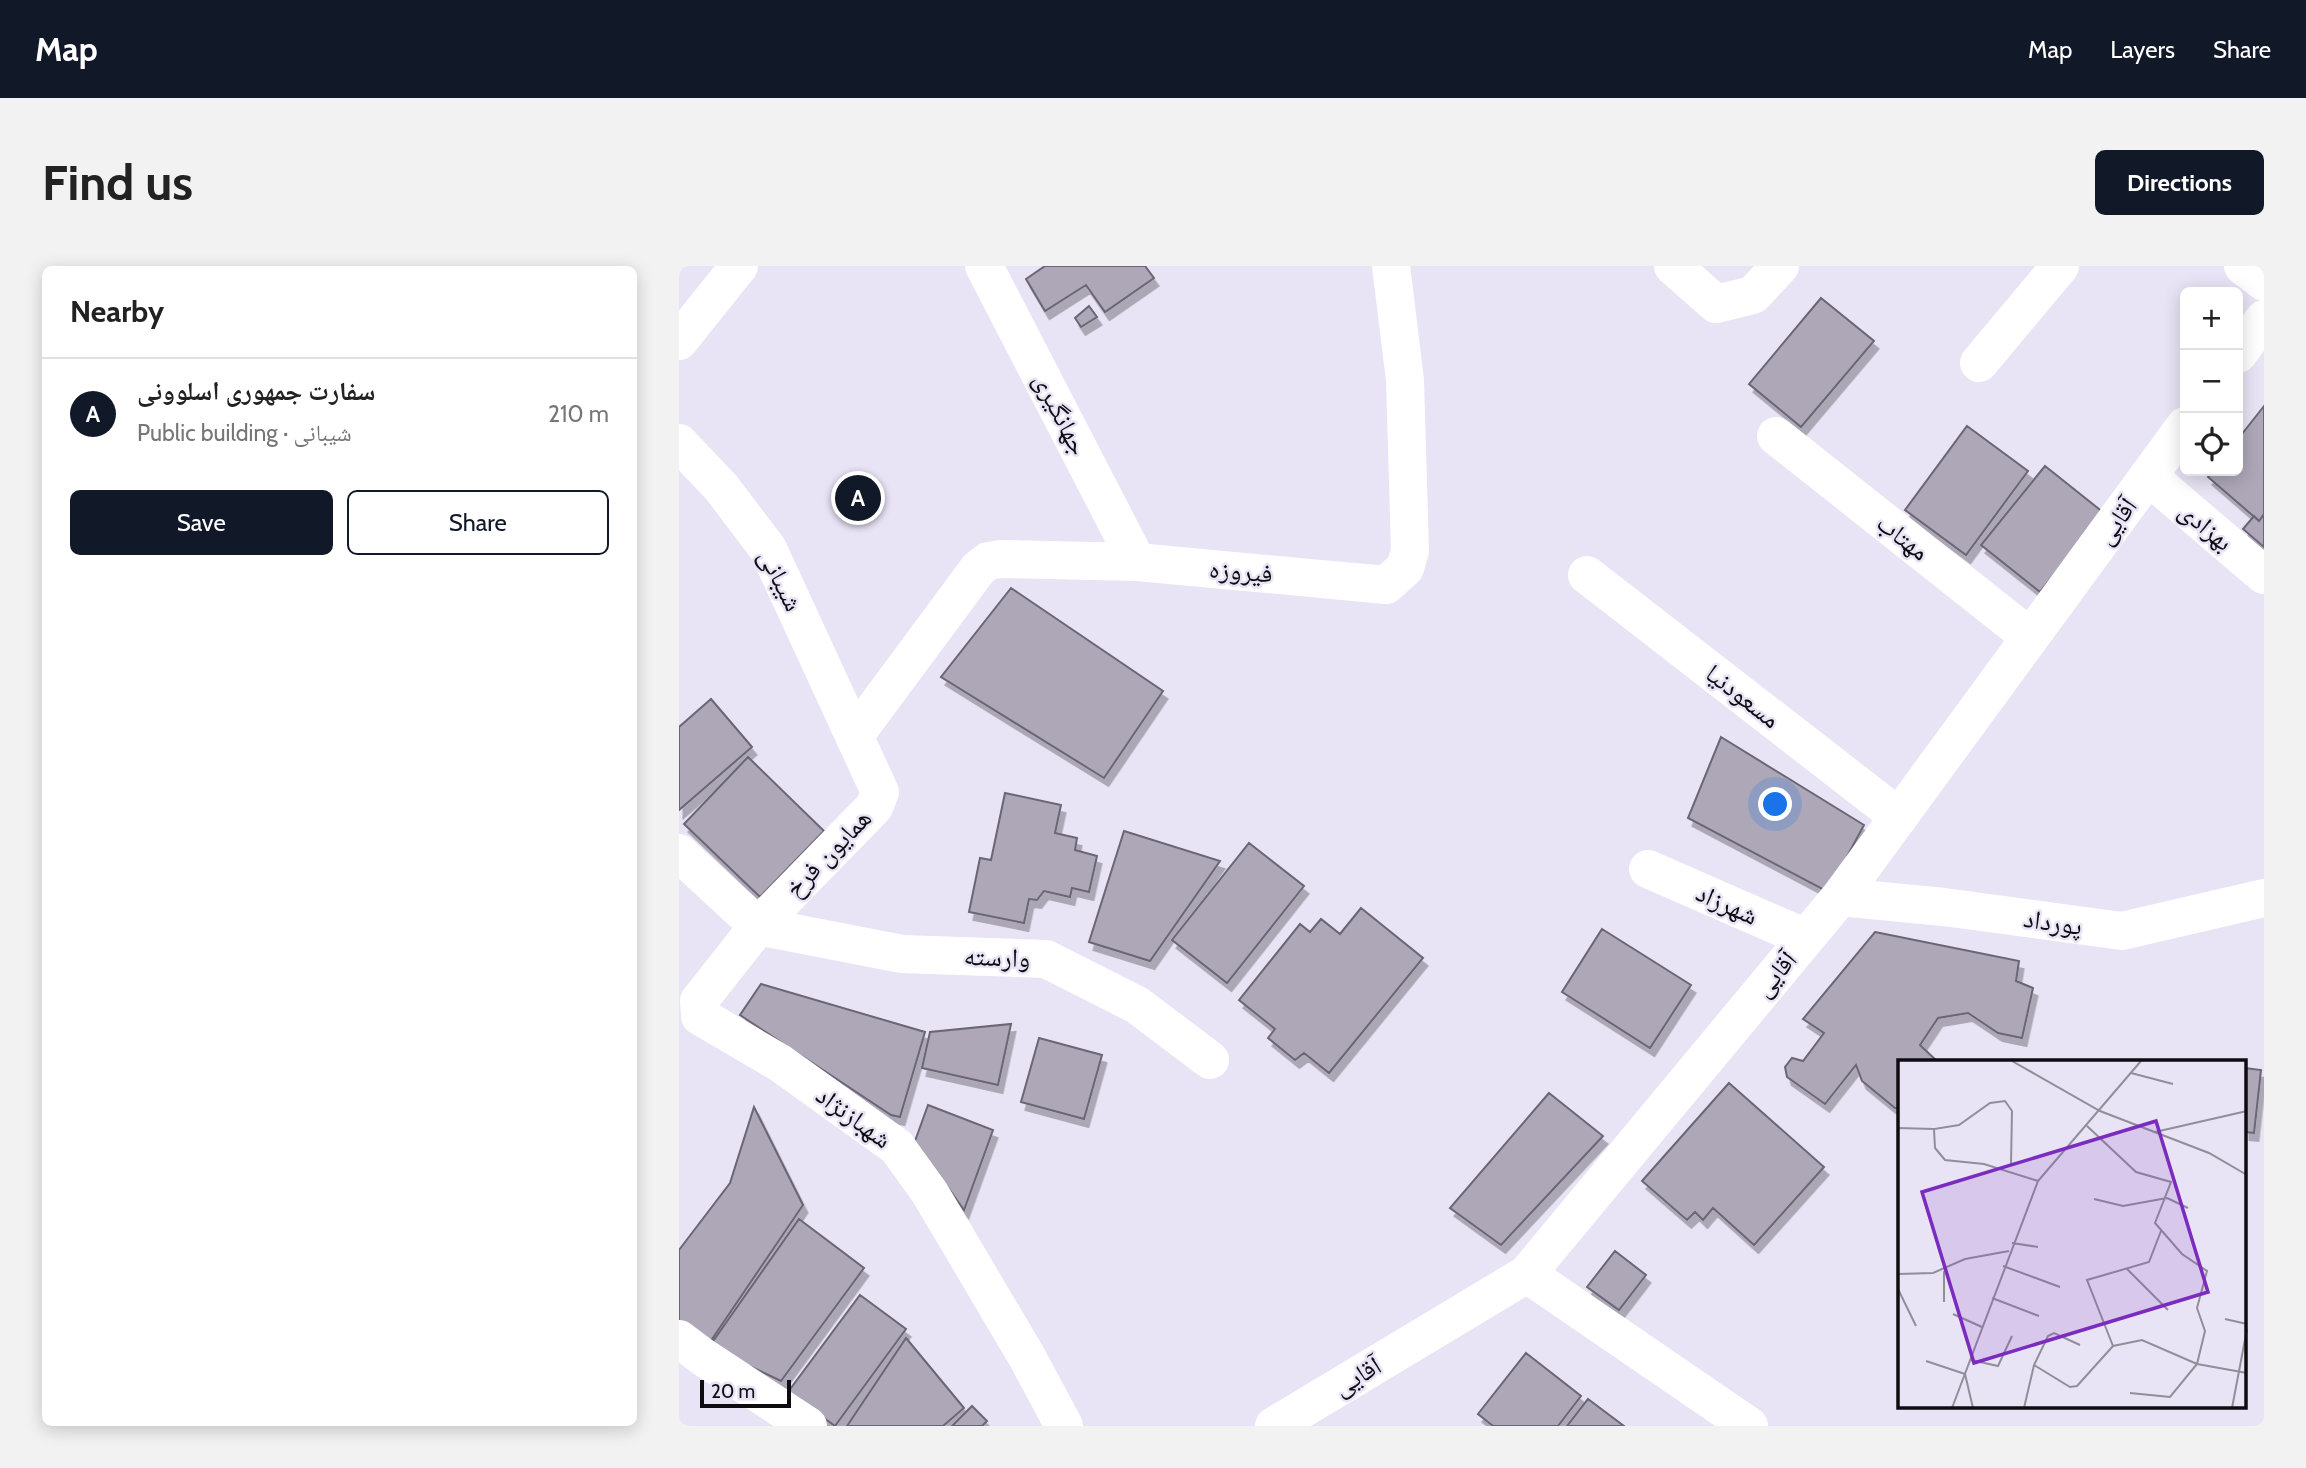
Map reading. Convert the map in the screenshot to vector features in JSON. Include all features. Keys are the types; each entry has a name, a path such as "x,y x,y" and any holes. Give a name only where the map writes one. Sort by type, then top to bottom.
{"street":[{"path":"679,341 739,266"},
{"name":"جهانگیری","path":"984,266 1137,562"},
{"name":"فیروزه","path":"855,736 978,569 988,561 1137,562 1386,584 1405,568 1411,551 1405,380 1391,266"},
{"path":"1673,266 1716,304 1753,295 1780,266"},
{"path":"1979,363 2060,266"},
{"path":"2243,266 2264,282"},
{"path":"2241,350 2264,319"},
{"name":"آقایی","path":"1273,1426 1527,1274 1840,897 2180,433"},
{"name":"مهتاب","path":"1776,436 2030,637"},
{"name":"شیبانی","path":"679,443 721,487 768,549 855,736"},
{"name":"بهزادی","path":"2148,476 2264,575"},
{"name":"مسعودنیا","path":"1587,575 1899,817"},
{"name":"همایون فرخ","path":"758,926 878,801 880,792 855,736"},
{"path":"679,853 758,926"},
{"name":"شهرزاد","path":"1648,869 1806,938"},
{"name":"پورداد","path":"1840,897 2122,931 2264,898"},
{"name":"وارسته","path":"758,926 902,954 1046,959 1137,1005 1210,1060"},
{"name":"شهبازنژاد","path":"758,926 699,1001 701,1016 780,1063 897,1147 930,1193 1027,1357 1064,1426"},
{"path":"1527,1274 1749,1426"},
{"path":"687,1350 808,1426"}],"building":[{"path":"1045,266 1145,266 1154,278 1105,312 1086,285 1045,311 1026,279"},
{"path":"1821,298 1874,341 1801,427 1749,384"},
{"path":"1089,306 1097,317 1081,327 1075,318"},
{"path":"2264,406 2264,514 2259,521 2208,477 2243,476 2243,433"},
{"path":"1967,426 2028,471 1966,555 1905,510"},
{"path":"2045,466 2104,513 2040,592 1981,545"},
{"path":"2264,514 2264,547 2243,529 2254,516 2259,521"},
{"path":"1011,588 1163,691 1104,778 941,677"},
{"path":"711,699 752,747 679,810 679,727"},
{"path":"1721,737 1864,825 1828,892 1688,818"},
{"path":"748,757 824,831 760,897 684,824"},
{"path":"1005,793 1061,805 1055,833 1077,838 1075,850 1097,856 1089,892 1072,888 1070,897 1044,891 1037,900 1029,899 1024,923 969,912 980,858 991,860"},
{"path":"1124,831 1220,861 1150,961 1089,942"},
{"path":"1249,843 1304,886 1227,983 1172,940"},
{"path":"1361,908 1423,958 1329,1073 1304,1053 1295,1060 1268,1038 1275,1029 1239,1000 1300,924 1310,932 1321,919 1340,934"},
{"path":"1602,929 1691,985 1650,1048 1562,992"},
{"path":"1875,932 2019,961 2016,981 2033,988 2022,1038 1998,1033 1968,1013 1938,1018 1920,1045 1936,1060 1898,1060 1898,1108 1862,1081 1856,1065 1825,1104 1787,1077 1785,1067 1792,1058 1803,1061 1824,1033 1803,1019"},
{"path":"761,984 925,1032 900,1117 891,1115 740,1015"},
{"path":"1011,1024 998,1085 922,1068 930,1032"},
{"path":"1039,1038 1102,1055 1084,1119 1021,1102"},
{"path":"2247,1068 2261,1070 2254,1133 2247,1132"},
{"path":"1729,1083 1824,1167 1754,1245 1713,1208 1703,1220 1695,1212 1687,1220 1642,1181"},
{"path":"1549,1093 1603,1136 1501,1245 1450,1208"},
{"path":"928,1105 993,1130 964,1210 915,1141"},
{"path":"754,1107 803,1205 708,1345 679,1323 679,1250 730,1183"},
{"path":"799,1219 864,1268 781,1381 709,1347"},
{"path":"1615,1251 1646,1275 1619,1310 1587,1287"},
{"path":"860,1295 906,1329 835,1426 788,1392"},
{"path":"906,1338 964,1408 943,1426 847,1426"},
{"path":"1526,1353 1581,1396 1558,1426 1493,1426 1478,1414"},
{"path":"1588,1399 1624,1426 1567,1426"},
{"path":"972,1406 987,1421 982,1426 952,1426"}],"place":[{"name":"سفارت جمهوری اسلوونی","path":"858,498"}]}
